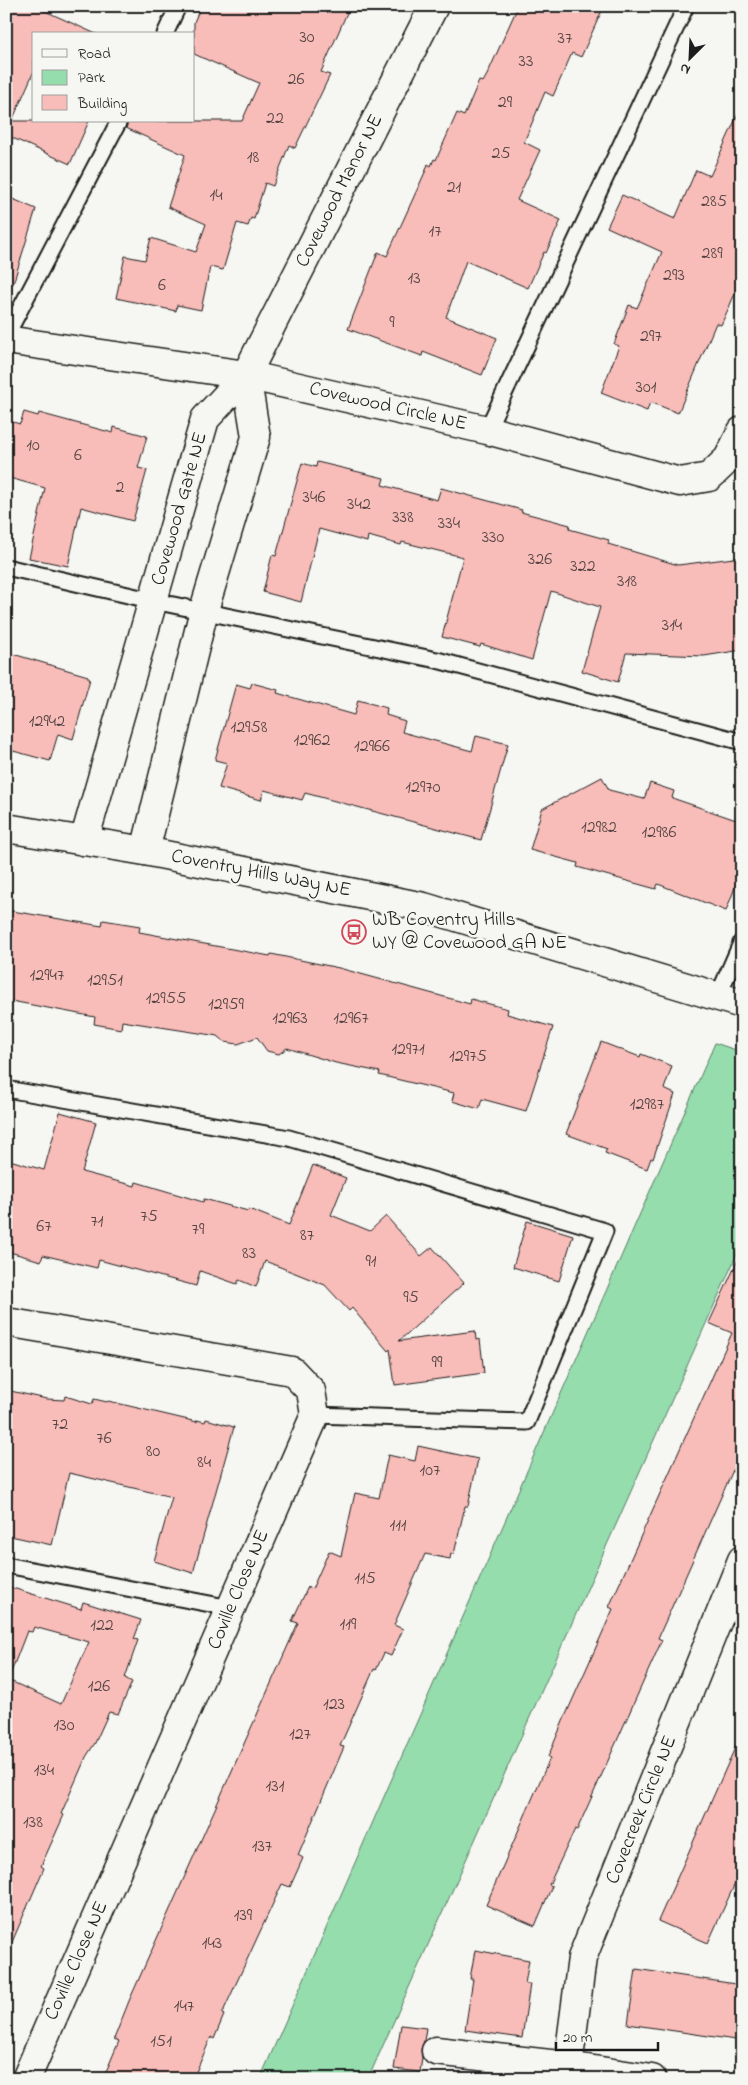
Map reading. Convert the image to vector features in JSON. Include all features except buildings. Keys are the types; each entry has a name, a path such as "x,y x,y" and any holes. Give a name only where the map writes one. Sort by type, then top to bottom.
{"street":[{"name":"Covewood Manor NE","path":"246,375 434,6"},
{"name":"Covewood Circle NE","path":"6,340 246,375 487,430 680,482 709,477 728,459 742,430"},
{"name":"Covewood Gate NE","path":"84,841 205,419 246,375"},
{"path":"145,851 204,610 256,438 246,375"},
{"name":"Coventry Hills Way NE","path":"6,828 145,851 424,907 730,1000"},
{"path":"6,1322 292,1371 311,1391 315,1415"},
{"name":"Coville Close NE","path":"26,2079 315,1415"},
{"name":"Covecreek Circle NE","path":"568,2066 582,1958 742,1560"},
{"path":"436,2051 568,2066 652,2079"}],"lane":[{"path":"165,32 178,6"},
{"path":"487,430 686,6"},
{"path":"6,336 118,122"},
{"path":"6,567 154,601 438,660 742,742"},
{"path":"730,1000 742,942"},
{"path":"6,1089 289,1138 605,1231 527,1422 315,1415"},
{"path":"6,1565 231,1608"}],"green space":[{"path":"715,1043 742,1052 742,1243 368,2079 260,2079"}],"place":[{"name":"WB Coventry Hills WY @ Covewood GA NE","path":"354,932"}]}
